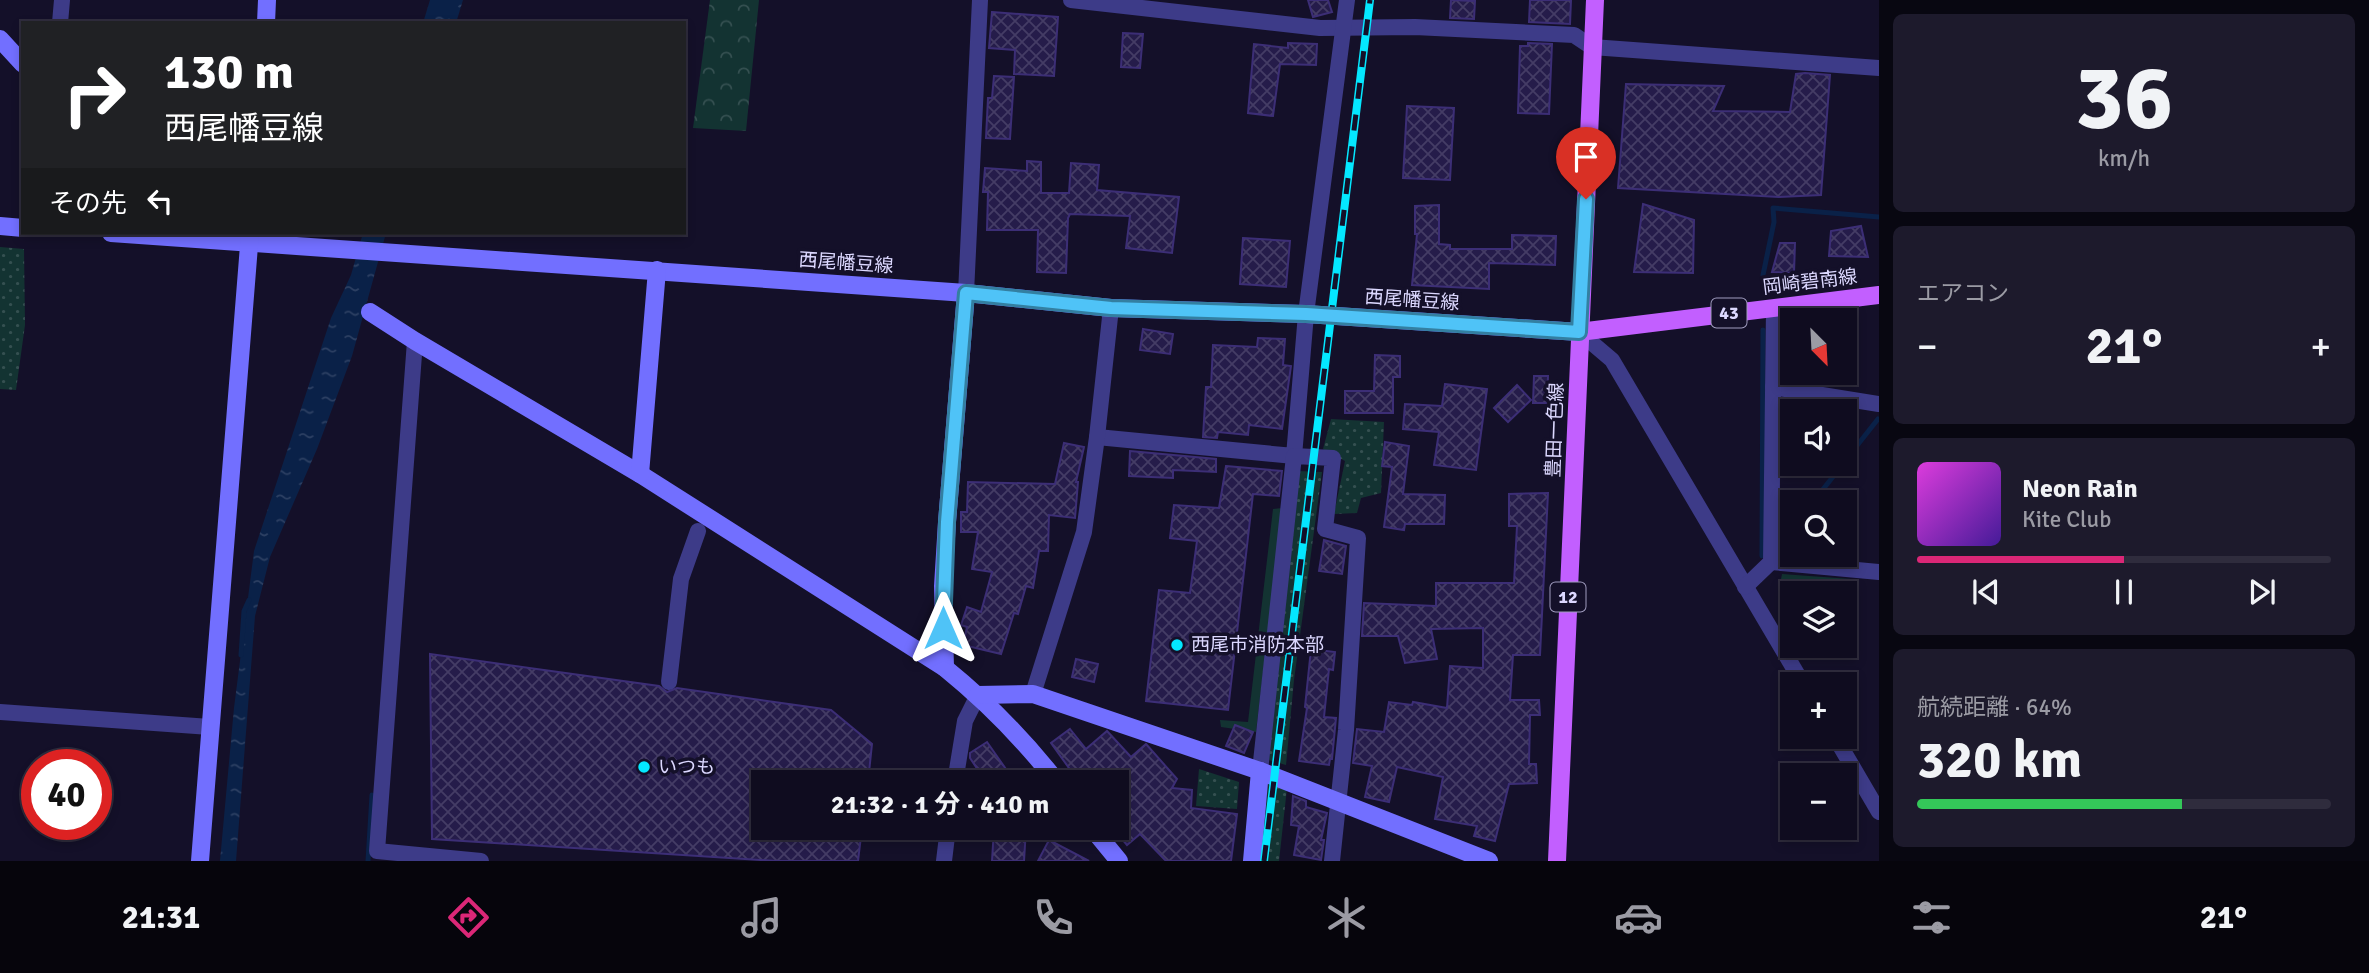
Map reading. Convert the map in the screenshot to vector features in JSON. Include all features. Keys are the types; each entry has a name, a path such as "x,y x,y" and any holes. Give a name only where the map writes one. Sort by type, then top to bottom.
{"main road":[{"name":"豊田一色線","path":"1557,861 1595,0"},
{"name":"岡崎碧南線","path":"1579,332 1879,295"}],"street":[{"path":"60,21 62,0"},
{"path":"266,21 267,0"},
{"path":"945,668 943,586 966,293 980,0"},
{"path":"1071,0 1343,29 1415,27 1574,36 1592,47 1879,68"},
{"path":"1252,861 1306,314 1347,0"},
{"path":"0,39 21,62"},
{"path":"0,226 21,228"},
{"name":"西尾幡豆線","path":"180,235 249,237 966,293 1111,308 1306,314 1579,332"},
{"path":"200,861 249,237"},
{"path":"640,474 657,270"},
{"path":"1034,694 1084,532 1111,308"},
{"path":"1745,587 1771,562 1774,308"},
{"path":"370,312 640,474 945,668 978,695 1047,770"},
{"path":"1579,332 1612,360 1796,672"},
{"path":"415,341 377,851 481,861"},
{"path":"1773,387 1879,404"},
{"path":"1097,437 1333,458 1325,529 1358,538 1339,804 1332,861"},
{"path":"669,682 681,579 698,531"},
{"path":"1771,562 1879,572"},
{"path":"978,695 1034,694 1260,771 1489,861"},
{"path":"957,770 965,722 978,695"},
{"path":"0,712 210,727"},
{"path":"1842,749 1879,810"},
{"path":"944,861 947,840"},
{"path":"1102,840 1119,861"}],"green space":[{"path":"710,0 759,0 746,131 693,128"},
{"path":"0,247 24,249 25,325 16,390 0,389"},
{"path":"1331,419 1384,422 1381,493 1361,498 1357,513 1334,514 1345,461 1323,449"},
{"path":"1297,471 1322,472 1294,680 1286,765 1265,759"},
{"path":"1282,508 1256,732 1221,727 1220,720 1248,722 1273,509"},
{"path":"1782,574 1851,579 1850,581 1781,581"},
{"path":"1199,769 1239,782 1237,809 1196,806"},
{"path":"1266,779 1287,788 1279,861 1255,861"}],"water":[{"path":"430,0 463,0 457,21 424,21"},
{"path":"362,235 385,235 352,356 317,449 270,557 255,616 236,861 220,861 234,708 254,551 331,318 351,275"}],"building":[{"path":"1308,0 1328,0 1332,12 1313,17"},
{"path":"1451,0 1475,1 1474,19 1450,18"},
{"path":"1530,0 1571,0 1570,24 1529,22"},
{"path":"992,12 1058,17 1054,76 1014,74 1015,50 989,48"},
{"path":"1123,33 1143,34 1140,68 1121,67"},
{"path":"1288,43 1317,44 1316,65 1280,64 1273,116 1248,113 1254,44 1288,48"},
{"path":"1528,43 1552,44 1549,114 1518,113 1520,46 1528,46"},
{"path":"1796,74 1830,75 1821,195 1779,197 1618,188 1626,84 1724,86 1713,111 1790,112"},
{"path":"994,76 1014,77 1010,139 986,138 988,98 992,98"},
{"path":"1407,106 1454,108 1450,180 1403,178"},
{"path":"1027,161 1041,162 1041,193 1069,193 1071,163 1099,165 1097,190 1179,197 1172,253 1126,248 1130,216 1070,214 1066,273 1037,272 1038,230 987,230 988,192 983,192 985,168 1027,171"},
{"path":"1643,204 1694,220 1693,273 1634,272"},
{"path":"1439,205 1439,244 1450,245 1450,249 1512,249 1512,235 1556,236 1555,265 1489,263 1489,289 1412,285 1417,234 1415,206"},
{"path":"1861,226 1868,257 1829,256 1831,231"},
{"path":"1243,238 1290,241 1286,287 1240,284"},
{"path":"1780,243 1795,243 1794,273 1772,272"},
{"path":"1143,329 1173,334 1170,354 1140,350"},
{"path":"1258,338 1285,339 1283,365 1291,366 1282,429 1249,425 1248,435 1218,432 1217,438 1203,437 1206,387 1211,387 1213,345 1257,347"},
{"path":"1375,355 1400,356 1400,377 1393,377 1393,413 1345,413 1345,391 1374,391"},
{"path":"1534,376 1548,376 1547,403 1533,403"},
{"path":"1445,384 1487,389 1476,470 1434,465 1439,432 1403,429 1405,404 1442,406"},
{"path":"1517,385 1531,400 1508,422 1494,408"},
{"path":"1385,442 1409,446 1403,494 1445,495 1444,524 1405,524 1404,530 1384,527 1392,467 1382,466"},
{"path":"1064,443 1084,447 1076,482 1075,518 1049,515 1048,551 1039,551 1033,588 1026,586 1018,614 1014,613 1001,654 963,645 967,627 961,625 967,607 981,612 992,572 972,569 978,532 961,532 961,512 967,512 968,482 1055,484"},
{"path":"1130,451 1216,459 1216,472 1173,470 1173,478 1129,476"},
{"path":"1226,466 1282,471 1279,496 1253,494 1228,710 1146,701 1159,590 1190,593 1197,541 1170,538 1174,505 1219,508"},
{"path":"1548,493 1540,655 1513,655 1510,700 1539,700 1540,715 1530,715 1529,764 1536,764 1537,783 1509,784 1495,841 1474,836 1477,826 1435,819 1443,777 1397,767 1389,802 1365,797 1372,766 1353,763 1357,729 1384,732 1389,702 1412,705 1413,702 1447,708 1450,666 1483,668 1483,628 1431,629 1437,659 1405,663 1398,636 1362,636 1364,603 1436,606 1436,583 1514,583 1517,526 1509,526 1509,494"},
{"path":"1324,540 1346,546 1342,574 1319,571"},
{"path":"1311,649 1335,652 1333,670 1329,669 1324,717 1336,718 1329,765 1299,761 1307,708"},
{"path":"430,654 659,686 667,692 677,688 831,710 872,744 869,770 751,770 751,840 861,840 858,861 776,861 432,839"},
{"path":"1076,659 1098,664 1094,682 1072,677"},
{"path":"1235,725 1253,732 1244,753 1226,746"},
{"path":"1070,729 1086,749 1107,731 1131,757 1146,744 1177,779 1172,788 1192,790 1191,808 1237,814 1231,861 1166,861 1140,834 1127,845 1123,840 1129,840 1129,770 1070,770 1051,743"},
{"path":"987,742 1007,770 978,770 970,758 970,753"},
{"path":"1293,796 1306,801 1306,807 1327,813 1321,840 1324,840 1321,860 1294,855 1299,826 1291,825"},
{"path":"993,840 1025,840 1024,861 992,861"},
{"path":"1049,840 1089,861 1038,861"}],"waterway":[{"path":"1763,275 1774,222 1773,208 1879,217"},
{"path":"1762,556 1763,330"},
{"path":"1857,446 1878,419"},
{"path":"1822,490 1834,476"},
{"path":"241,655 244,611 249,600"},
{"path":"368,861 372,795"}],"railway":[{"path":"1264,861 1370,0"}],"place":[{"name":"西尾市消防本部","path":"1177,645"},
{"name":"いつも","path":"644,767"}],"route":[{"path":"943,628 947,522 966,293 1111,308 1306,314 1579,332 1586,199"}]}
